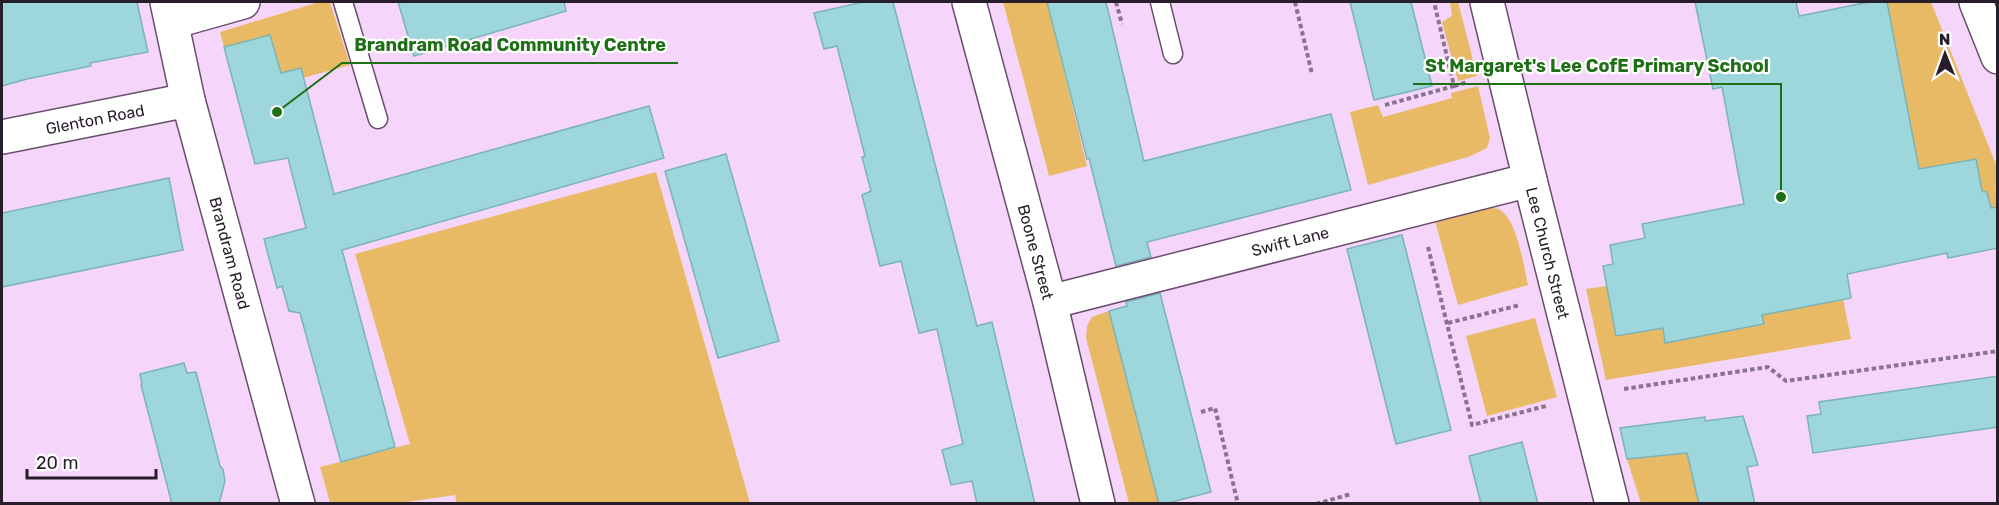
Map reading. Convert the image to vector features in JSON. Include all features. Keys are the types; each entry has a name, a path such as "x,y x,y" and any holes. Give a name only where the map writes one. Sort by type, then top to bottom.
{"street":[{"path":"170,12 243,2"},
{"name":"Boone Street","path":"969,2 1050,302 1098,504"},
{"name":"Lee Church Street","path":"1487,2 1612,504"},
{"path":"1976,2 1998,57"},
{"name":"Brandram Road","path":"170,12 188,100 298,504"},
{"name":"Glenton Road","path":"2,137 188,100"},
{"name":"Swift Lane","path":"1050,302 1530,180"}],"lane":[{"path":"343,2 378,119"},
{"path":"1160,2 1173,54"}],"path":[{"path":"1116,2 1122,24"},
{"path":"1295,2 1312,74"},
{"path":"1385,105 1454,86 1434,2"},
{"path":"1418,208 1472,425 1584,396 1767,367 1786,381 1998,351"},
{"path":"1448,323 1559,295"},
{"path":"1201,412 1215,408 1238,504"},
{"path":"1316,504 1351,494"}],"shaded area":[{"path":"319,2 330,2 350,65 303,78 300,68 281,73 270,35 224,47 220,32"},
{"path":"1003,2 1047,2 1087,166 1049,176"},
{"path":"1450,2 1458,2 1477,76 1458,81 1442,22 1452,16"},
{"path":"1887,2 1931,2 1997,167 1995,186 1997,207 1991,208 1987,192 1982,191 1975,159 1892,174 1914,145"},
{"path":"1478,86 1490,138 1487,148 1468,157 1368,185 1350,112 1378,105 1383,117 1452,98 1451,93"},
{"path":"656,172 750,503 457,504 455,495 400,503 330,503 320,467 410,444 355,254"},
{"path":"1489,208 1498,209 1510,221 1519,243 1528,285 1458,305 1435,221"},
{"path":"1607,286 1616,336 1663,328 1666,342 1763,324 1760,305 1843,299 1851,339 1606,380 1586,289"},
{"path":"1109,311 1159,503 1129,503 1086,338 1087,326 1092,317"},
{"path":"1535,318 1557,397 1487,416 1466,336"},
{"path":"1687,453 1699,503 1641,503 1627,459"}],"building":[{"path":"2,2 137,2 148,52 90,63 91,66 2,86"},
{"path":"398,2 564,2 566,11 414,56"},
{"path":"863,2 893,2 977,326 992,322 1035,504 977,504 972,481 951,485 942,450 963,444 937,329 919,333 901,261 880,266 862,195 871,191 862,157 865,156 837,46 824,49 814,13"},
{"path":"1047,2 1106,2 1144,161 1331,114 1351,190 1147,242 1151,257 1116,266"},
{"path":"1350,2 1411,2 1432,86 1374,100"},
{"path":"1695,2 1796,2 1799,16 1869,2 1887,2 1919,169 1976,159 1982,191 1987,192 1991,208 1998,207 1998,248 1948,258 1947,253 1847,274 1851,298 1762,315 1764,324 1665,343 1663,328 1616,336 1603,266 1613,264 1610,245 1645,238 1642,224 1744,204 1722,87 1713,89"},
{"path":"270,35 281,73 301,68 334,194 649,106 664,158 342,250 395,447 341,462 300,313 289,311 282,286 277,288 264,239 306,228 288,158 255,164 224,47"},
{"path":"726,154 779,341 718,358 665,171"},
{"path":"169,178 183,250 2,287 2,213"},
{"path":"1402,235 1451,430 1396,444 1347,249"},
{"path":"1160,293 1211,492 1164,504 1159,504 1109,311 1127,306 1126,302"},
{"path":"184,363 187,373 196,372 220,466 223,469 225,481 219,504 172,504 141,385 140,374"},
{"path":"1998,376 1998,427 1813,453 1807,416 1821,414 1819,402"},
{"path":"1743,416 1758,465 1747,467 1755,504 1699,504 1687,453 1627,459 1620,428 1705,417 1705,421"},
{"path":"1522,442 1538,504 1481,504 1469,456"}],"place":[{"name":"Brandram Road Community Centre","path":"277,112"},
{"name":"St Margaret's Lee CofE Primary School","path":"1781,197"}]}
